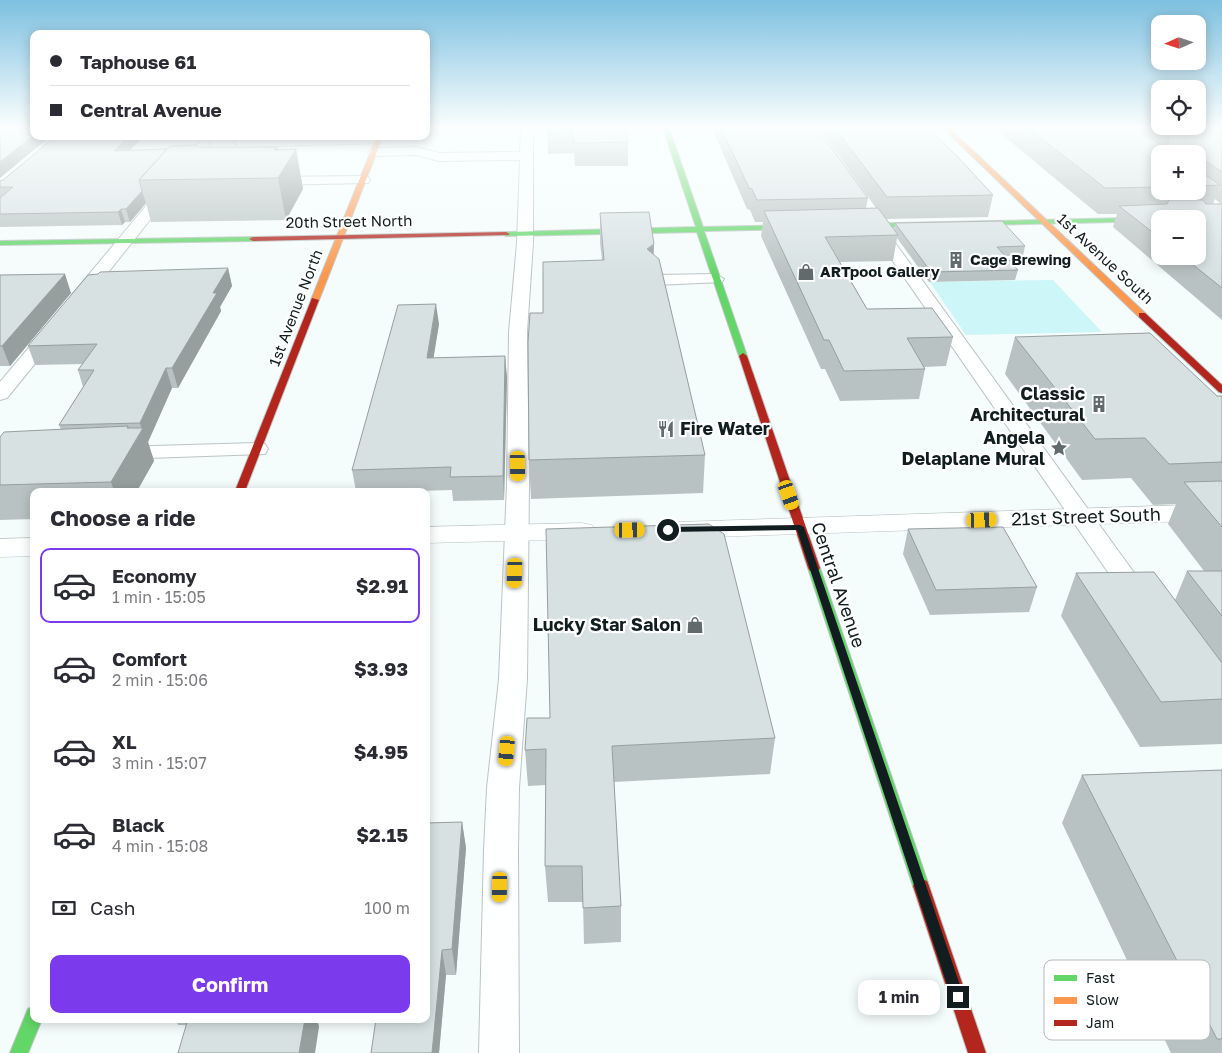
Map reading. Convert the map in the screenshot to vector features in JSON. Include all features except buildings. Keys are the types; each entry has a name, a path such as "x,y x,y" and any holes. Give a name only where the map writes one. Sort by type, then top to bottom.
{"street":[{"name":"1st Avenue North","path":"241,488 364,177"},
{"name":"Central Avenue","path":"682,177 977,1053"},
{"name":"1st Avenue South","path":"996,177 1221,388"},
{"path":"837,226 870,217 1042,221 1220,212"},
{"name":"20th Street North","path":"0,243 525,233 554,238 700,230 808,227"},
{"name":"21st Street South","path":"656,530 800,527 1222,512"},
{"path":"430,535 606,531"},
{"path":"0,548 30,546"},
{"path":"19,1053 31,1023"}],"lane":[{"path":"0,394 177,177"},
{"path":"261,177 258,181 363,180"},
{"path":"498,1053 501,841 503,788 513,678 518,332 525,233 526,177"},
{"path":"870,217 1149,611"},
{"path":"656,280 716,279"},
{"path":"99,453 257,449"}],"shaded area":[{"path":"1053,280 1102,332 966,335 930,282"}],"traffic: fast":[{"path":"683,177 743,356"},
{"path":"854,226 1222,218"},
{"path":"506,234 798,227"},
{"path":"0,243 253,239"},
{"path":"814,568 921,886"},
{"path":"19,1053 31,1023"}],"traffic: slow":[{"path":"315,300 364,177"},
{"path":"997,177 1142,315"}],"traffic: jam":[{"path":"253,239 506,234"},
{"path":"241,488 315,300"},
{"path":"1142,315 1222,390"},
{"path":"743,356 814,568"},
{"path":"921,886 977,1053"}],"place":[{"name":"Cage Brewing","path":"956,260"},
{"name":"ARTpool Gallery","path":"806,272"},
{"name":"Classic Architectural","path":"1099,404"},
{"name":"Fire Water","path":"666,429"},
{"name":"Angela Delaplane Mural","path":"1059,448"},
{"name":"Lucky Star Salon","path":"695,625"}],"route":[{"path":"668,530 800,527 958,997"}]}
